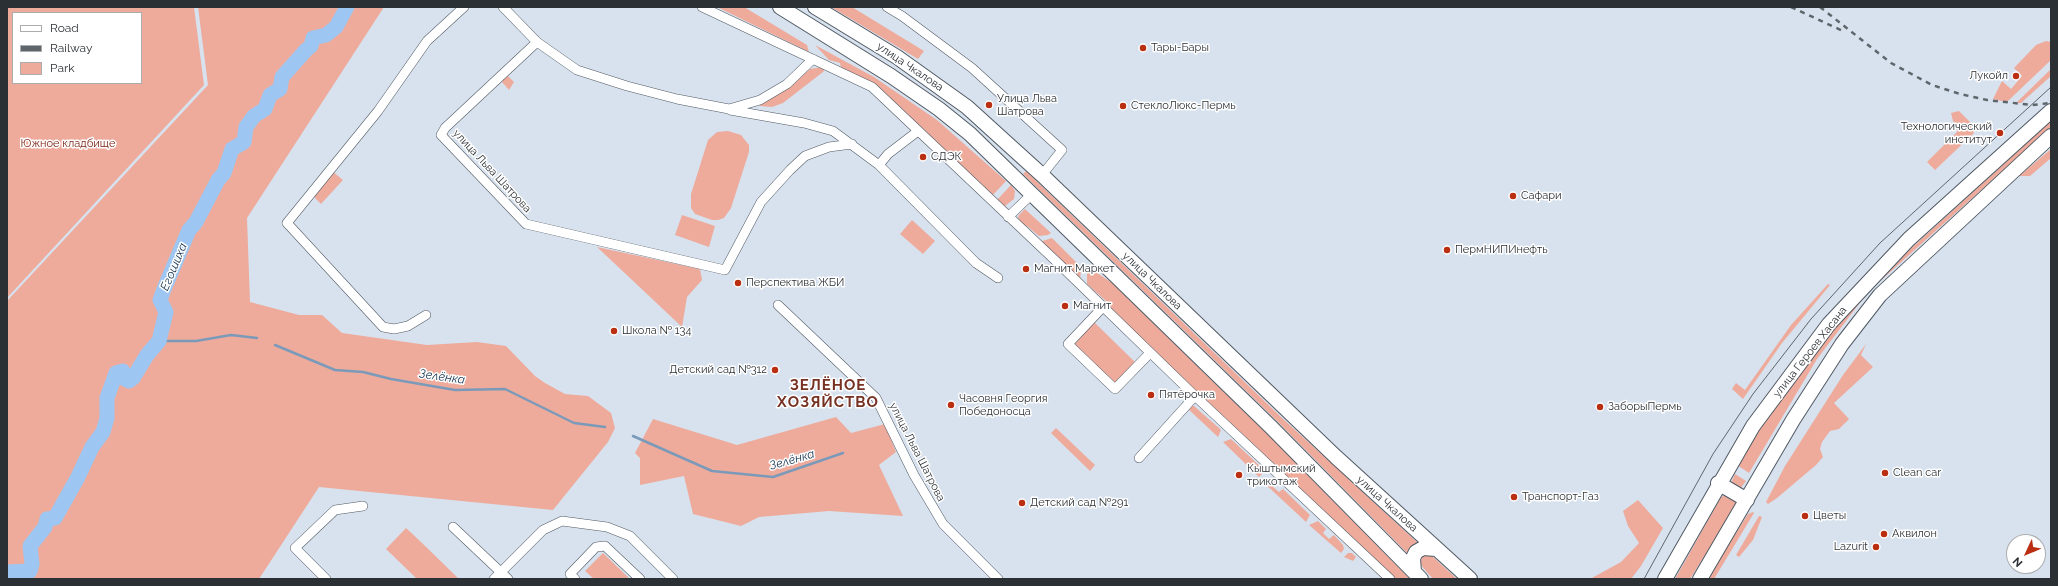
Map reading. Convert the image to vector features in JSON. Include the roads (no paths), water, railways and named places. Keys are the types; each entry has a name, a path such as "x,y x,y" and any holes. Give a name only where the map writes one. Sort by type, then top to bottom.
{"main road":[{"name":"улица Чкалова","path":"780,7 891,76 938,109 970,134 1271,426 1418,576"},
{"name":"улица Чкалова","path":"815,7 897,57 967,107 1042,175 1292,416 1470,579"},
{"name":"улица Героев Хасана","path":"1664,579 1718,483 1753,426 1829,324 1909,239 2051,111"},
{"name":"улица Героев Хасана","path":"1700,579 1793,420 1838,350 1880,295 2051,136"},
{"path":"1718,483 1746,500"},
{"path":"1418,576 1413,558 1416,552 1423,548 1436,549"}],"street":[{"path":"426,315 408,326 394,329 383,327 287,223 378,111 427,41 464,7"},
{"path":"503,7 537,42 577,70 627,86 677,99 833,131 879,165 976,263 998,278"},
{"path":"702,7 872,87 1103,307 1194,396 1390,579"},
{"path":"886,7 902,16 972,68 1062,150 1042,175"},
{"name":"улица Льва Шатрова","path":"537,42 445,128 441,135 526,224 725,270 761,202 790,170 805,156 829,147 852,144"},
{"path":"729,109 760,100 787,84 813,59"},
{"path":"879,165 888,154 918,131"},
{"path":"1008,217 1032,194"},
{"name":"улица Льва Шатрова","path":"778,305 876,398 914,475 943,524 998,579"},
{"path":"1103,307 1068,344 1115,390 1150,353"},
{"path":"1139,458 1194,396"},
{"path":"326,579 295,548 335,510 363,506"},
{"path":"494,579 543,530 562,521 618,530 630,536 668,577"},
{"path":"453,527 508,579"},
{"path":"576,579 570,574 596,547 605,546 640,579"}],"waterway":[{"name":"Егошиха","path":"7,572 30,571 32,564 30,546 45,527 47,519 55,518 78,477 92,447 103,432 107,418 107,398 116,373 123,371 125,379 129,381 133,378 147,355 159,341 166,312 160,300 164,289 189,230 196,222 218,180 224,173 232,149 244,142 246,127 254,116 265,109 270,95 280,89 282,77 311,46 313,38 326,35 336,27 347,7"},
{"name":"Зелёнка","path":"159,341 196,341 231,335 257,338"},
{"name":"Зелёнка","path":"275,345 335,370 363,372 391,379 455,390 505,389 574,423 605,427"},
{"name":"Зелёнка","path":"633,436 712,471 773,477 843,453"}],"tram line":[{"path":"1644,579 1713,454 1753,394 1811,319 1880,243 2051,87"}],"railway":[{"path":"1791,7 1843,31"},
{"path":"1820,7 1891,63 1932,85 1960,94 1987,100 2032,105 2051,103"}],"place":[{"name":"Тары-Бары","path":"1143,48"},
{"name":"Лукойл","path":"2016,76"},
{"name":"Улица Льва Шатрова","path":"989,105"},
{"name":"СтеклоЛюкс-Пермь","path":"1123,106"},
{"name":"Технологический институт","path":"2000,133"},
{"name":"СДЭК","path":"923,157"},
{"name":"Сафари","path":"1513,196"},
{"name":"ПермНИПИнефть","path":"1447,250"},
{"name":"Магнит Маркет","path":"1026,269"},
{"name":"Перспектива ЖБИ","path":"738,283"},
{"name":"Магнит","path":"1065,306"},
{"name":"Школа № 134","path":"614,331"},
{"name":"Детский сад №312","path":"775,370"},
{"name":"Пятёрочка","path":"1151,395"},
{"name":"Часовня Георгия Победоносца","path":"951,405"},
{"name":"ЗаборыПермь","path":"1600,407"},
{"name":"Clean car","path":"1885,473"},
{"name":"Кыштымский трикотаж","path":"1239,475"},
{"name":"Транспорт-Газ","path":"1514,497"},
{"name":"Детский сад №291","path":"1022,503"},
{"name":"Цветы","path":"1805,516"},
{"name":"Аквилон","path":"1884,534"},
{"name":"Lazurit","path":"1876,547"}],"district":[{"name":"ЗЕЛЁНОЕ ХОЗЯЙСТВО","path":"828,394"}],"park label":[{"name":"Южное кладбище","path":"68,144"}]}
